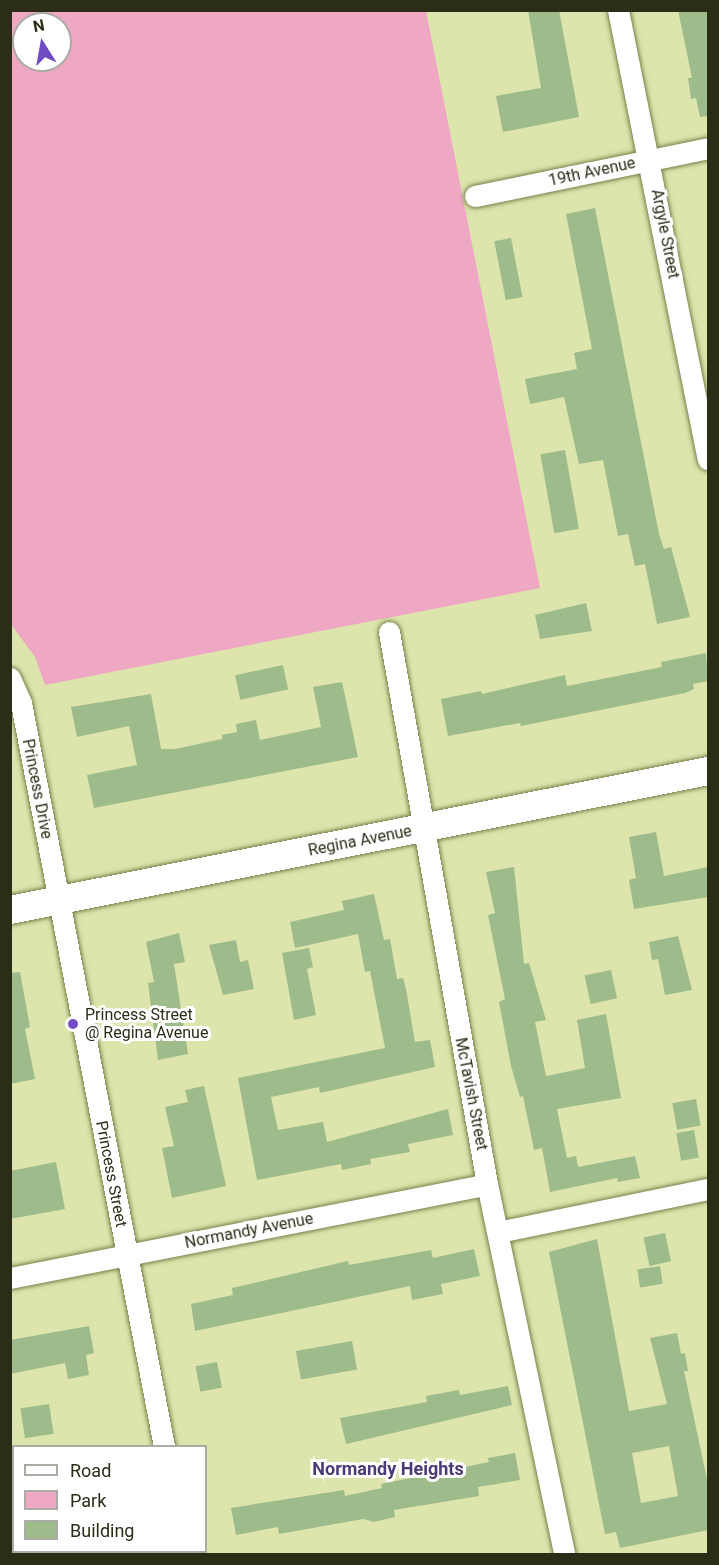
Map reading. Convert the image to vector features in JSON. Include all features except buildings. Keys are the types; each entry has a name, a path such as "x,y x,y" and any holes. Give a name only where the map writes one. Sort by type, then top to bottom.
{"street":[{"name":"Argyle Street","path":"618,10 650,160 708,459"},
{"name":"19th Avenue","path":"475,196 708,148"},
{"name":"McTavish Street","path":"389,632 426,828 487,1184 562,1554"},
{"name":"Princess Drive","path":"10,678 21,703 58,902"},
{"name":"Regina Avenue","path":"10,910 708,771"},
{"name":"Princess Street","path":"58,902 164,1445"},
{"name":"Normandy Avenue","path":"10,1278 487,1184"},
{"path":"498,1232 708,1189"}],"green space":[{"path":"10,11 426,11 540,588 45,685 35,657 10,623"}],"place":[{"name":"Princess Street @ Regina Avenue","path":"73,1024"}],"district":[{"name":"Normandy Heights","path":"388,1469"}]}
